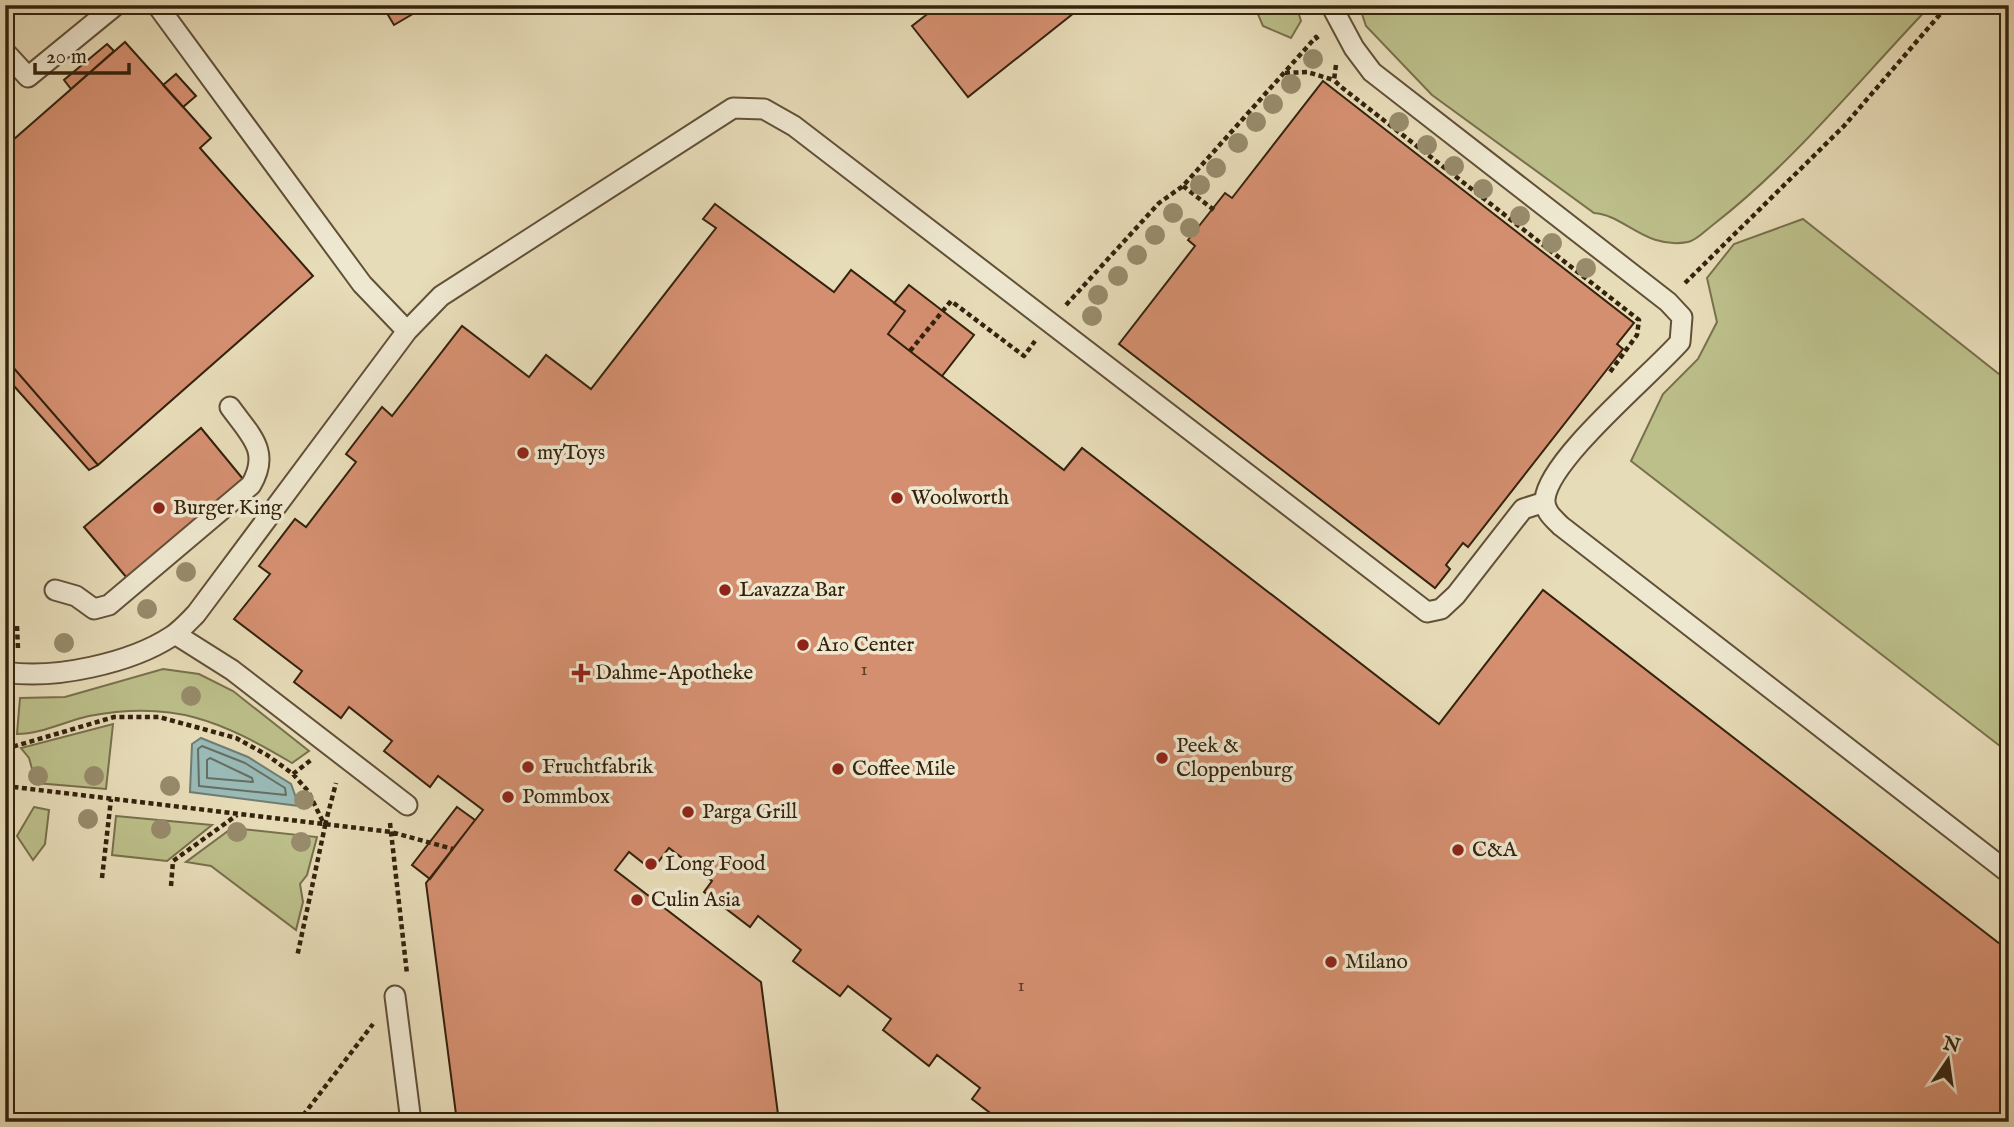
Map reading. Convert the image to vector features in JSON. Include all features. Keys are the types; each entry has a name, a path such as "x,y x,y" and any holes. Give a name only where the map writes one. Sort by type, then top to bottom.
{"lane":[{"path":"5,52 28,77 116,5"},
{"path":"157,5 362,284 407,331"},
{"path":"1331,5 1354,48 1372,72 1668,302 1682,317 1680,342 1587,434 1548,486 1545,502 1547,511 1561,526 2009,873"},
{"path":"5,672 48,673 99,664 154,646 174,634 196,614 407,331 441,296 733,108 764,109 794,125 1427,611 1441,609 1456,595 1523,509 1545,502"},
{"path":"55,590 76,596 94,609 110,605 251,485 260,470 261,452 230,407"},
{"path":"174,634 232,670 407,805"},
{"path":"395,996 411,1122"}],"path":[{"path":"1668,302 1704,260 1795,176 1844,126 1948,5"},
{"path":"1074,316 1063,308 1158,203 1182,186 1316,37 1323,46"},
{"path":"1329,55 1336,64 1334,80"},
{"path":"1284,72 1307,72 1334,80 1639,320 1637,335 1605,379"},
{"path":"1182,186 1214,210"},
{"path":"910,351 951,302 1024,356 1050,322"},
{"path":"17,626 19,647"},
{"path":"5,749 114,717 159,717 236,738 267,755 293,774 308,791 325,826 297,957"},
{"path":"5,786 391,832 453,849"},
{"path":"298,1122 408,979 388,791"},
{"path":"102,878 111,799"},
{"path":"171,886 173,861 238,814"}],"green space":[{"path":"1254,5 1296,5 1301,21 1291,38 1263,26"},
{"path":"1359,5 1931,5 1800,147 1744,200 1698,237 1688,242 1673,243 1648,237 1616,219 1594,213 1432,95 1366,26"},
{"path":"1803,219 2009,382 2009,753 1631,461 1663,394 1698,359 1717,322 1707,278 1734,244"},
{"path":"163,669 199,674 233,691 309,751 292,763 219,725 172,713 147,711 89,716 44,730 17,734 20,698 65,697"},
{"path":"113,724 106,789 36,783 29,758 21,748"},
{"path":"34,807 49,810 45,844 33,860 17,836"},
{"path":"116,816 212,825 167,861 112,855"},
{"path":"232,828 317,837 307,875 300,884 303,902 296,930 211,866 186,862"}],"water":[{"path":"201,738 248,757 291,784 299,806 190,792 192,744"}],"building":[{"path":"382,5 428,5 394,25"},
{"path":"939,5 1084,5 968,97 912,26"},
{"path":"125,42 211,138 200,148 313,276 98,465 5,358 5,147"},
{"path":"107,44 114,51 71,89 64,80"},
{"path":"176,74 196,96 183,107 163,85"},
{"path":"1323,81 1634,323 1617,344 1623,349 1468,547 1463,543 1446,565 1450,569 1435,588 1119,344 1195,246 1188,240 1225,193 1232,198"},
{"name":"A10 Center","path":"715,204 834,292 851,270 905,311 888,334 942,376 1064,470 1082,448 1439,724 1543,590 2009,951 2009,1122 1002,1122 972,1099 980,1088 937,1055 929,1066 883,1030 891,1019 848,986 840,996 793,961 801,950 758,916 750,927 704,892 712,881 669,848 652,870 629,852 615,870 761,982 779,1122 457,1122 426,883 483,810 438,776 430,787 384,751 392,741 349,707 341,718 294,682 302,671 234,619 270,574 259,566 295,519 306,527 356,462 346,454 382,407 392,416 462,326 529,377 546,355 591,389 716,228 703,219"},
{"path":"909,285 974,335 942,376 888,334 905,311 894,303"},
{"path":"5,358 98,465 89,470 5,376"},
{"path":"201,428 243,479 127,578 84,527"},
{"path":"457,807 475,820 430,879 412,865"}],"place":[{"name":"myToys","path":"523,453"},
{"name":"Woolworth","path":"897,498"},
{"name":"Burger King","path":"159,508"},
{"name":"Lavazza Bar","path":"725,590"},
{"name":"A10 Center","path":"803,645"},
{"name":"Dahme-Apotheke","path":"581,673"},
{"name":"Peek & Cloppenburg","path":"1162,758"},
{"name":"Fruchtfabrik","path":"528,767"},
{"name":"Coffee Mile","path":"838,769"},
{"name":"Pommbox","path":"508,797"},
{"name":"Parga Grill","path":"688,812"},
{"name":"C&A","path":"1458,850"},
{"name":"Long Food","path":"651,864"},
{"name":"Culin Asia","path":"637,900"},
{"name":"Milano","path":"1331,962"}]}
